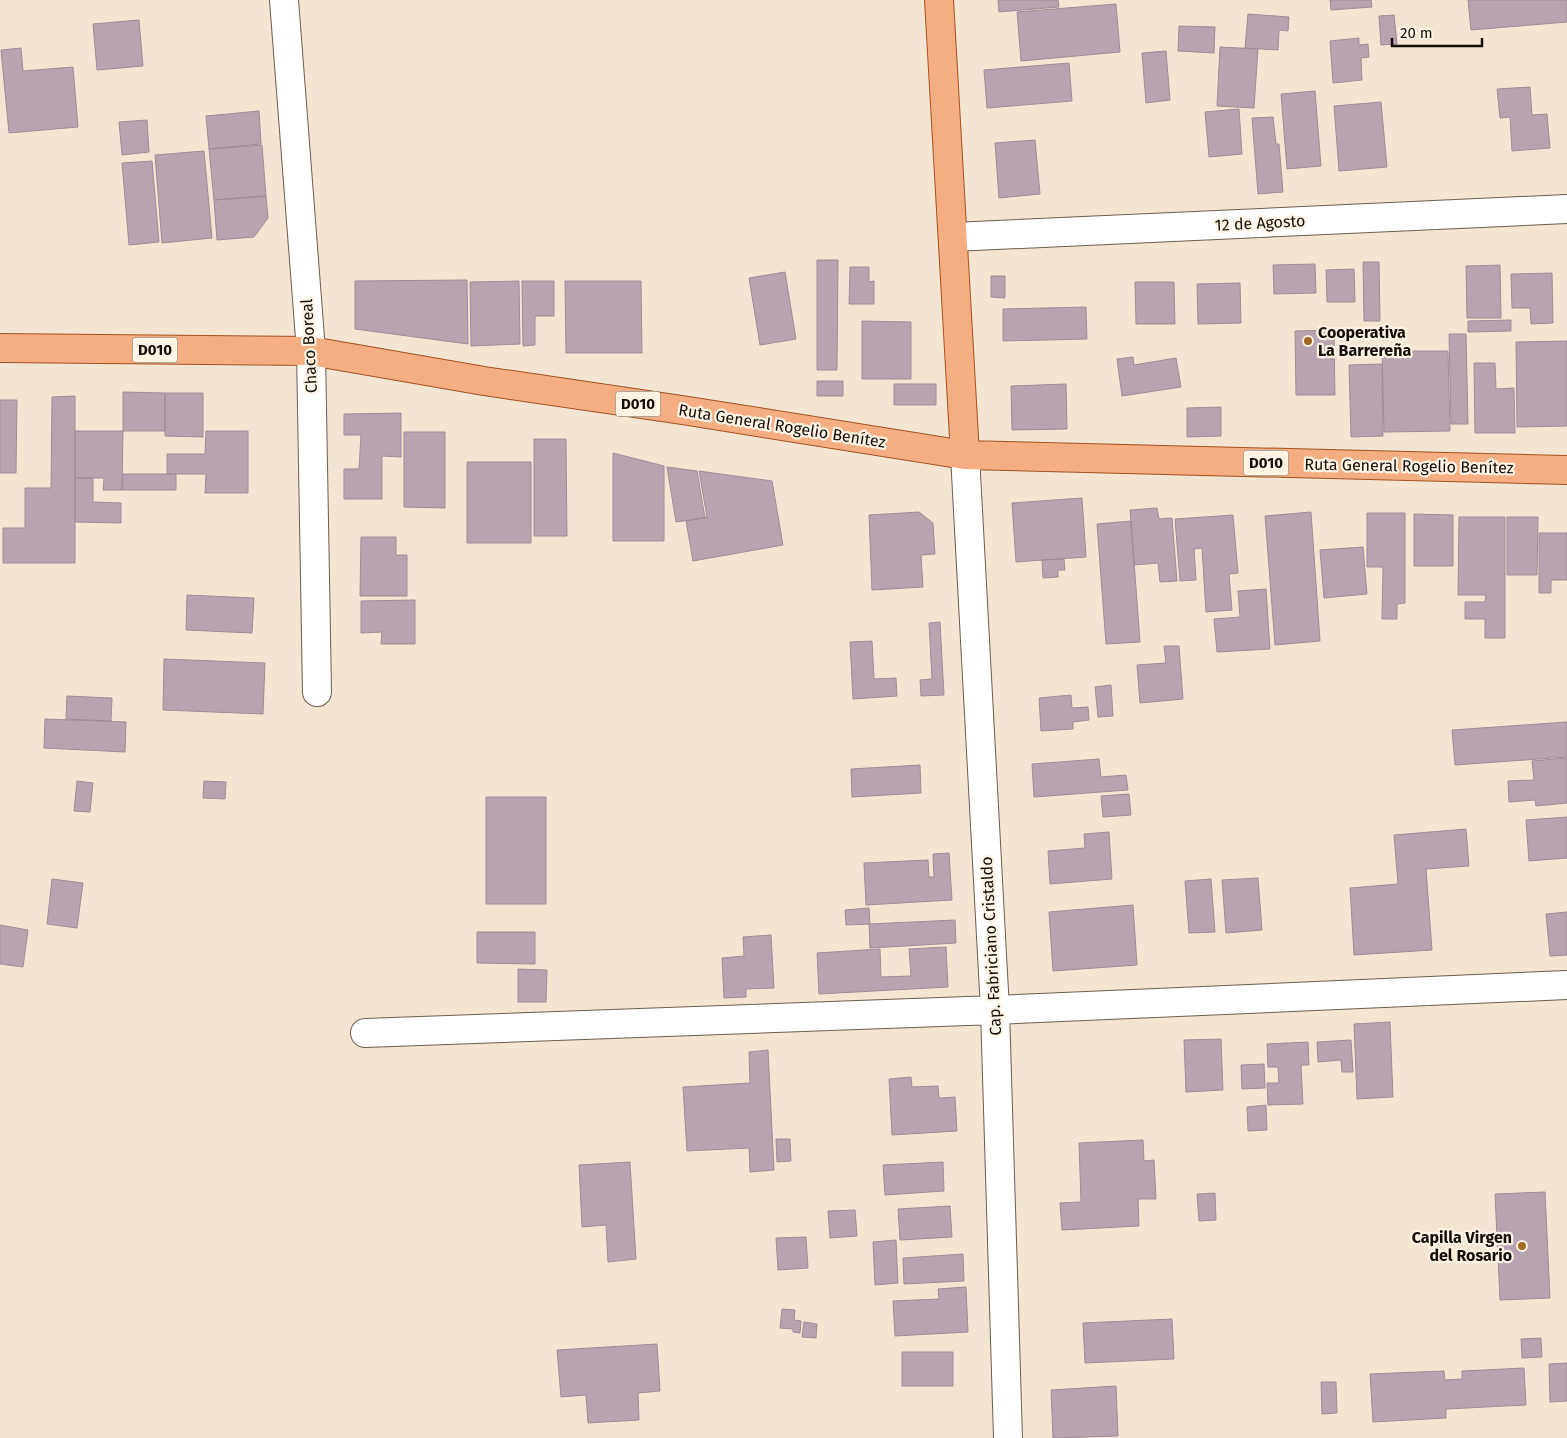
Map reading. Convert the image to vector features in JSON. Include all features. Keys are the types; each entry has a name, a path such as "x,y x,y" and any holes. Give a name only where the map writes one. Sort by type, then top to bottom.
{"main road":[{"path":"938,0 965,455"},
{"name":"Ruta General Rogelio Benítez","path":"0,348 311,351 484,381 965,455 1567,470"}],"street":[{"name":"Chaco Boreal","path":"284,0 311,351 317,692"},
{"name":"12 de Agosto","path":"953,237 1567,209"},
{"name":"Cap. Fabriciano Cristaldo","path":"965,455 995,1010 1008,1438"},
{"path":"365,1033 995,1010 1567,984"}],"building":[{"path":"998,0 1058,0 1059,7 999,12"},
{"path":"1330,0 1371,0 1372,7 1331,10"},
{"path":"1468,0 1567,0 1567,22 1471,30"},
{"path":"1116,4 1120,52 1021,61 1017,12"},
{"path":"1248,14 1289,17 1288,31 1279,30 1278,50 1245,48"},
{"path":"1394,15 1397,44 1381,45 1379,16"},
{"path":"139,20 143,66 97,70 93,24"},
{"path":"1179,26 1215,27 1214,53 1178,51"},
{"path":"1359,38 1359,45 1368,44 1369,57 1361,58 1362,80 1333,83 1330,41"},
{"path":"1220,47 1258,49 1254,108 1217,106"},
{"path":"21,48 23,71 73,67 78,127 9,133 1,50"},
{"path":"1166,51 1170,100 1146,103 1142,53"},
{"path":"1069,63 1072,101 987,108 984,70"},
{"path":"1530,87 1532,115 1547,114 1550,148 1512,151 1510,117 1500,118 1497,89"},
{"path":"1315,91 1321,166 1287,169 1281,94"},
{"path":"1381,102 1387,167 1339,171 1334,106"},
{"path":"1239,109 1242,154 1209,157 1205,112"},
{"path":"259,111 261,144 209,149 206,116"},
{"path":"1273,117 1276,144 1279,144 1283,192 1258,194 1252,118"},
{"path":"147,120 149,152 122,155 119,122"},
{"path":"1035,140 1040,194 999,198 995,143"},
{"path":"262,145 266,196 214,200 209,149"},
{"path":"204,151 212,238 162,243 155,155"},
{"path":"152,161 159,242 129,245 122,163"},
{"path":"266,196 268,218 254,237 217,240 214,200"},
{"path":"817,260 838,260 837,370 817,370"},
{"path":"1363,262 1379,262 1380,321 1364,321"},
{"path":"1315,264 1316,293 1274,294 1273,265"},
{"path":"1500,265 1501,318 1467,318 1466,266"},
{"path":"850,267 869,267 869,282 874,281 874,304 849,304"},
{"path":"1354,269 1355,302 1327,302 1326,270"},
{"path":"785,272 796,339 760,345 749,278"},
{"path":"1552,273 1553,323 1531,324 1530,308 1512,308 1511,274"},
{"path":"991,276 1005,276 1005,298 991,297"},
{"path":"467,280 468,344 355,329 355,281"},
{"path":"519,281 520,344 471,346 470,282"},
{"path":"522,281 554,281 554,316 535,316 535,345 523,346"},
{"path":"565,281 641,281 642,353 566,353"},
{"path":"1135,282 1174,282 1175,324 1136,324"},
{"path":"1240,283 1241,323 1198,324 1197,284"},
{"path":"1086,307 1087,339 1003,341 1003,309"},
{"path":"1511,320 1511,331 1468,332 1468,321"},
{"path":"862,321 911,322 911,379 862,379"},
{"path":"1334,330 1335,395 1296,395 1295,331"},
{"path":"1449,334 1466,334 1468,424 1451,424"},
{"path":"1567,341 1567,426 1517,427 1516,342"},
{"path":"1410,346 1410,351 1448,351 1450,431 1384,432 1382,347"},
{"path":"1133,357 1134,365 1176,358 1181,387 1122,396 1117,359"},
{"path":"1474,363 1495,363 1496,389 1514,388 1515,433 1475,433"},
{"path":"1382,364 1383,436 1351,437 1349,365"},
{"path":"817,381 843,381 843,396 817,396"},
{"path":"894,384 936,384 936,405 894,405"},
{"path":"1066,384 1067,429 1012,430 1011,386"},
{"path":"123,392 165,393 165,431 123,431"},
{"path":"165,393 203,393 203,437 165,436"},
{"path":"75,396 75,563 3,563 3,528 25,528 25,488 51,488 52,397"},
{"path":"0,400 17,400 16,473 0,473"},
{"path":"1221,407 1221,436 1187,437 1187,408"},
{"path":"401,413 401,457 382,456 382,499 344,499 344,469 359,469 361,435 344,435 344,414"},
{"path":"75,431 123,431 122,490 103,490 104,478 75,478"},
{"path":"206,431 248,431 248,493 205,493 206,474 167,474 167,454 205,454"},
{"path":"404,432 445,432 445,508 404,507"},
{"path":"534,439 566,439 567,536 534,536"},
{"path":"613,453 664,466 664,541 613,541"},
{"path":"467,462 531,462 531,543 467,543"},
{"path":"667,467 697,471 705,518 676,522"},
{"path":"699,471 772,481 783,545 693,561 686,521 707,517"},
{"path":"123,474 176,474 176,490 122,490"},
{"path":"75,478 93,478 93,502 121,503 121,523 75,522"},
{"path":"1082,498 1086,557 1016,562 1012,503"},
{"path":"1157,508 1159,519 1172,518 1177,581 1160,582 1158,563 1134,565 1130,510"},
{"path":"919,512 933,523 935,554 921,555 923,587 872,590 869,515"},
{"path":"1311,512 1320,641 1275,645 1265,516"},
{"path":"1367,513 1405,513 1405,603 1397,604 1397,619 1382,619 1383,567 1367,567"},
{"path":"1414,514 1453,515 1453,566 1414,566"},
{"path":"1233,515 1238,573 1229,574 1232,610 1206,612 1202,548 1194,549 1196,580 1180,581 1175,519"},
{"path":"1459,517 1505,517 1505,638 1485,638 1485,619 1465,619 1465,602 1485,602 1486,595 1458,595"},
{"path":"1507,517 1538,517 1537,575 1507,575"},
{"path":"1131,521 1140,642 1106,644 1097,524"},
{"path":"1539,533 1567,533 1567,580 1551,580 1551,593 1539,593"},
{"path":"361,537 396,537 396,555 407,555 407,596 360,596"},
{"path":"1363,547 1367,594 1324,598 1320,550"},
{"path":"1064,559 1065,570 1058,570 1058,577 1043,578 1042,560"},
{"path":"1266,589 1270,649 1217,652 1214,619 1240,617 1238,591"},
{"path":"187,595 254,598 252,633 186,630"},
{"path":"415,600 415,644 381,644 382,632 361,633 361,601"},
{"path":"940,622 944,695 921,696 920,680 932,679 929,623"},
{"path":"872,641 874,679 896,678 897,696 853,699 850,642"},
{"path":"1164,646 1179,646 1183,699 1140,703 1137,665 1166,663"},
{"path":"164,659 265,663 263,714 163,710"},
{"path":"1111,685 1113,716 1098,717 1095,687"},
{"path":"1071,695 1072,708 1088,707 1089,720 1073,722 1073,729 1041,731 1039,698"},
{"path":"67,696 112,698 111,721 66,719"},
{"path":"45,719 126,722 125,752 44,748"},
{"path":"1567,722 1567,757 1455,765 1452,730"},
{"path":"1567,758 1567,803 1536,806 1535,800 1509,802 1508,781 1534,780 1532,761"},
{"path":"1099,759 1101,777 1126,775 1128,790 1034,797 1032,764"},
{"path":"920,765 921,793 852,797 851,769"},
{"path":"77,781 93,783 90,812 74,811"},
{"path":"204,781 226,782 225,799 203,798"},
{"path":"1129,794 1131,815 1103,817 1101,796"},
{"path":"486,797 546,797 546,904 486,904"},
{"path":"1567,817 1567,858 1529,861 1526,820"},
{"path":"1466,829 1469,866 1426,869 1432,950 1354,955 1350,888 1398,884 1394,835"},
{"path":"1109,832 1112,879 1050,884 1048,851 1085,848 1084,834"},
{"path":"949,853 952,900 866,905 864,863 928,860 929,877 934,877 933,854"},
{"path":"1258,878 1262,930 1226,933 1222,880"},
{"path":"52,879 83,883 77,928 47,924"},
{"path":"1211,879 1215,932 1189,933 1185,881"},
{"path":"1133,905 1137,965 1053,971 1049,912"},
{"path":"869,908 870,924 846,925 845,910"},
{"path":"1567,912 1567,955 1550,956 1546,914"},
{"path":"955,920 956,943 870,948 869,924"},
{"path":"0,925 28,930 23,967 0,964"},
{"path":"477,932 535,932 535,964 477,963"},
{"path":"771,935 774,988 746,989 746,997 724,998 722,958 744,956 743,937"},
{"path":"946,947 948,987 819,994 817,953 880,949 881,977 911,976 909,949"},
{"path":"518,969 547,970 546,1002 518,1002"},
{"path":"1390,1022 1393,1097 1357,1099 1354,1024"},
{"path":"1221,1039 1223,1090 1186,1092 1184,1040"},
{"path":"1351,1040 1353,1072 1342,1072 1341,1060 1318,1062 1317,1042"},
{"path":"1308,1042 1309,1065 1301,1065 1303,1104 1268,1105 1267,1083 1279,1083 1278,1067 1268,1067 1267,1044"},
{"path":"768,1050 774,1170 750,1172 749,1148 687,1151 683,1087 750,1083 749,1052"},
{"path":"1264,1064 1265,1088 1242,1089 1241,1065"},
{"path":"911,1077 912,1087 938,1086 939,1098 955,1097 957,1131 892,1135 889,1079"},
{"path":"1266,1105 1267,1130 1248,1131 1247,1107"},
{"path":"776,1139 790,1139 791,1161 777,1162"},
{"path":"1143,1140 1144,1161 1154,1160 1156,1199 1138,1199 1139,1226 1062,1230 1060,1203 1081,1202 1079,1143"},
{"path":"630,1162 636,1259 608,1262 606,1225 582,1227 579,1165"},
{"path":"943,1162 944,1191 885,1195 883,1165"},
{"name":"Capilla Virgen del Rosario","path":"1545,1192 1550,1298 1500,1300 1495,1194"},
{"path":"1215,1193 1216,1220 1199,1221 1197,1194"},
{"path":"950,1206 952,1237 900,1240 898,1209"},
{"path":"855,1210 857,1236 830,1238 828,1211"},
{"path":"806,1237 808,1268 778,1270 776,1238"},
{"path":"896,1240 898,1283 875,1285 873,1242"},
{"path":"963,1254 964,1281 904,1284 903,1258"},
{"path":"966,1287 968,1332 895,1336 893,1301 939,1299 938,1289"},
{"path":"782,1309 795,1310 794,1320 801,1321 800,1333 793,1332 793,1329 780,1328"},
{"path":"1172,1319 1174,1359 1085,1363 1083,1323"},
{"path":"804,1322 817,1324 816,1338 802,1337"},
{"path":"1541,1338 1542,1357 1522,1358 1521,1339"},
{"path":"657,1344 660,1391 638,1393 639,1420 588,1423 586,1395 561,1397 557,1350"},
{"path":"902,1352 953,1352 953,1386 902,1386"},
{"path":"1567,1363 1567,1401 1550,1402 1549,1364"},
{"path":"1524,1368 1526,1405 1446,1409 1446,1418 1373,1422 1370,1374 1444,1371 1445,1380 1462,1379 1462,1371"},
{"path":"1321,1382 1336,1382 1337,1413 1322,1414"},
{"path":"1116,1386 1118,1436 1053,1438 1051,1390"}],"place":[{"name":"Cooperativa La Barrereña","path":"1308,341"},
{"name":"Capilla Virgen del Rosario","path":"1522,1246"}]}
